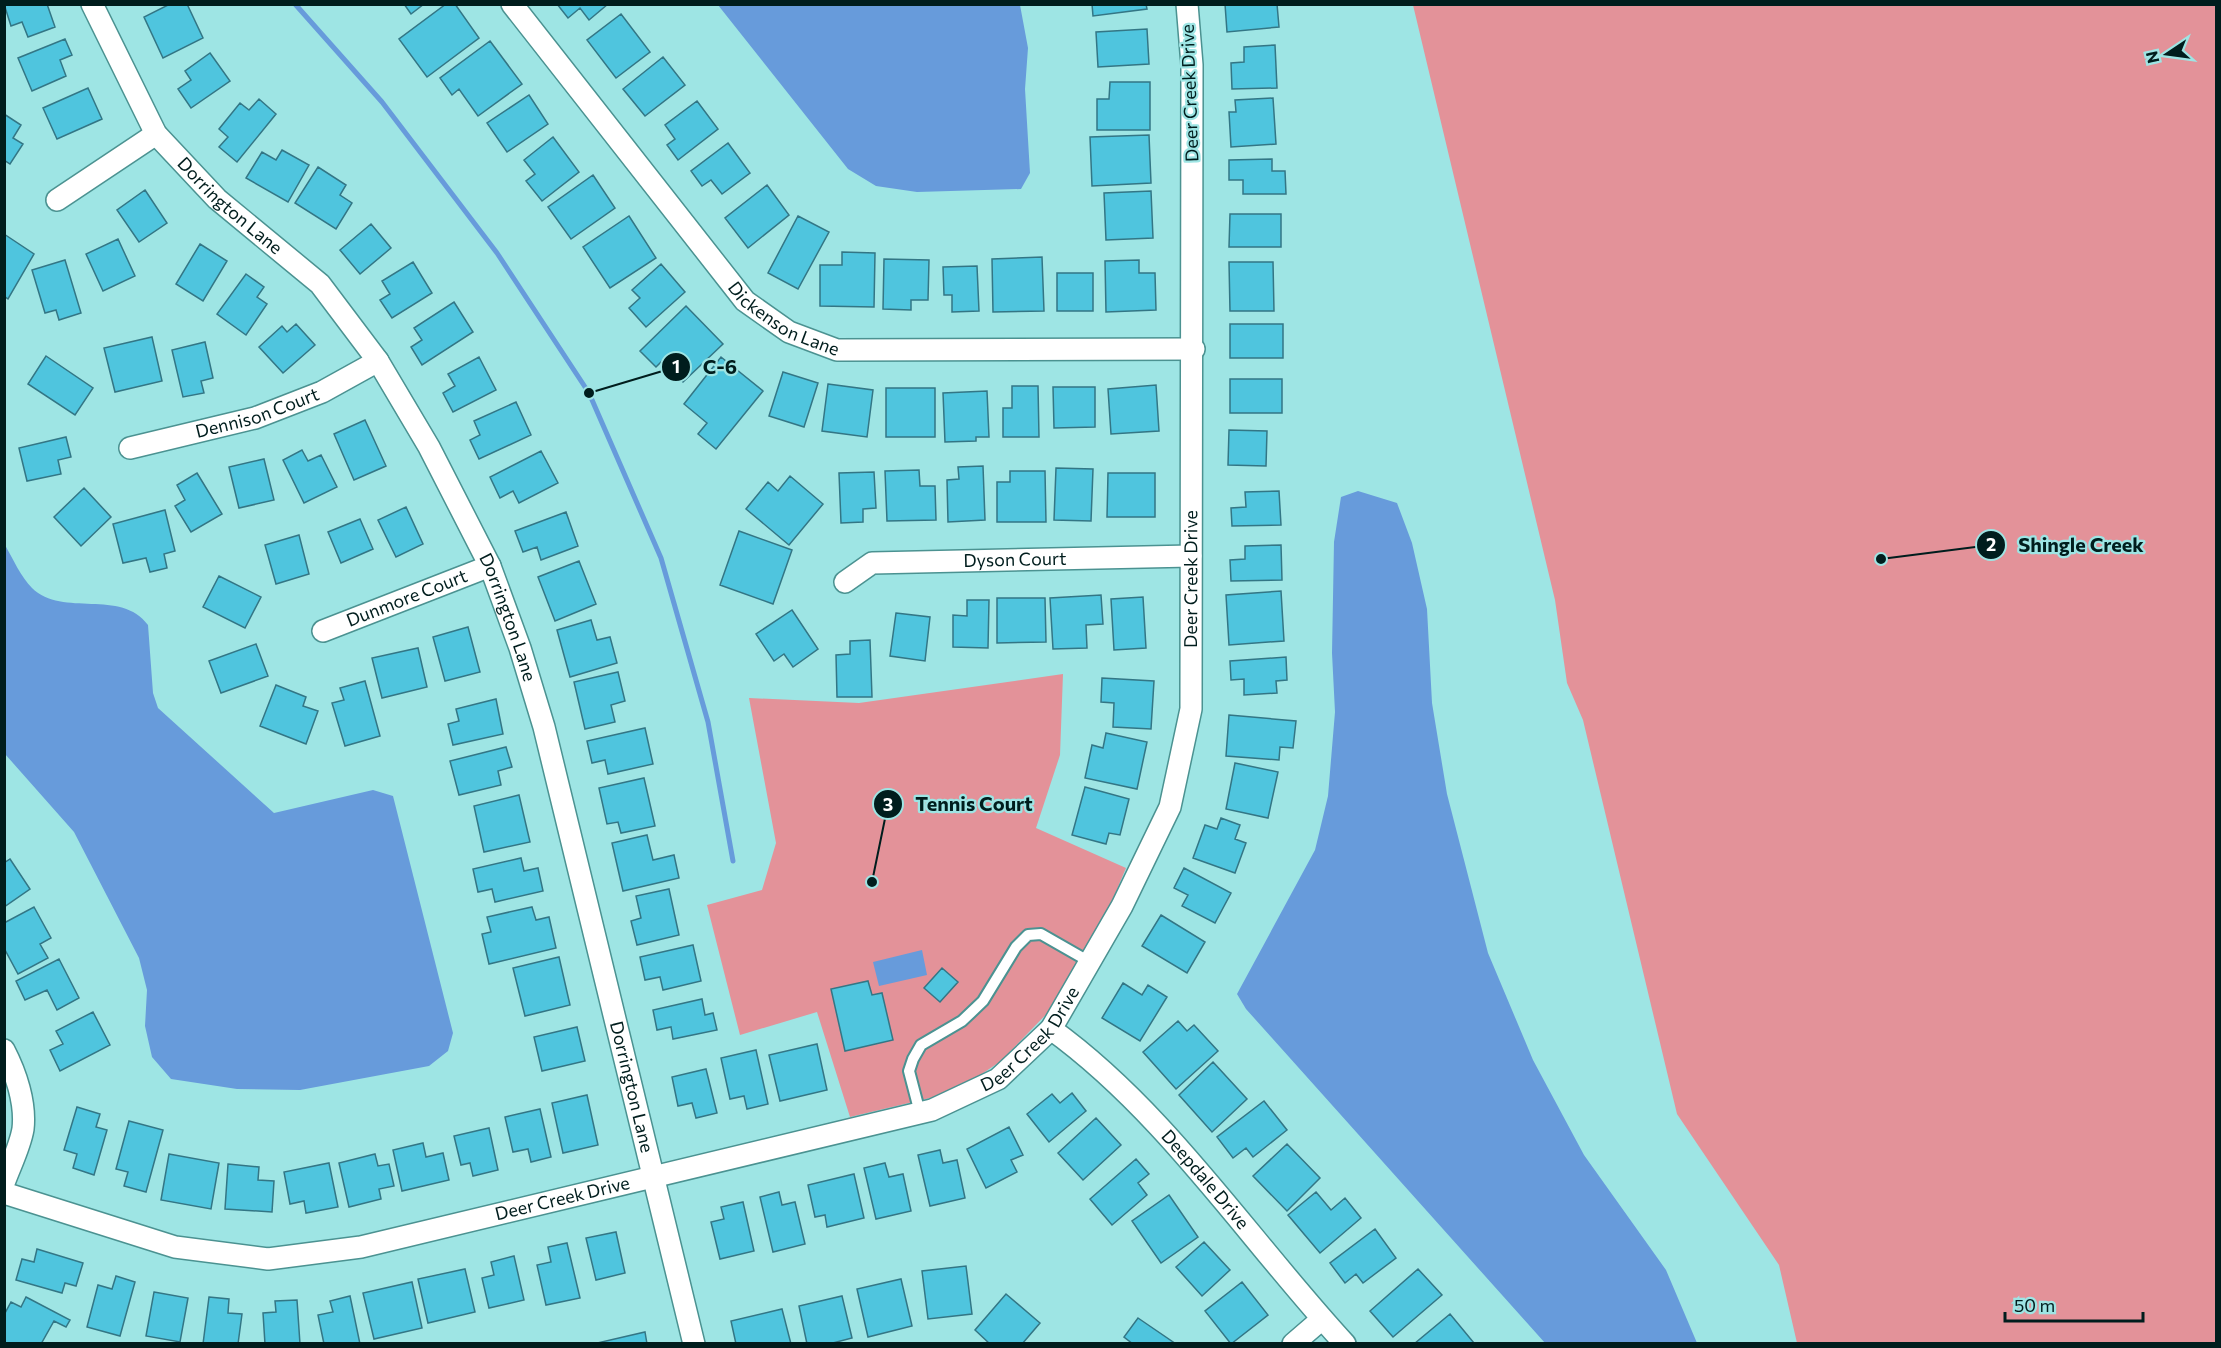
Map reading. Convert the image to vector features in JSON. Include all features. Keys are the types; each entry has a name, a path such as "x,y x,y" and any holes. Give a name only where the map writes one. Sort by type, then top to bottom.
{"street":[{"name":"Dorrington Lane","path":"92,4 156,134 217,199 320,284 378,361 429,447 490,566 520,648 544,727 694,1344"},
{"name":"Dickenson Lane","path":"512,4 745,301 789,332 837,350 1194,349"},
{"name":"Deer Creek Drive","path":"4,1193 175,1247 268,1258 361,1247 932,1110 998,1079 1051,1029 1122,906 1170,807 1191,709 1194,349 1192,65 1187,4"},
{"path":"57,200 156,134"},
{"name":"Dennison Court","path":"130,448 255,418 322,392 378,361"},
{"name":"Dyson Court","path":"844,582 872,562 1191,556"},
{"name":"Dunmore Court","path":"323,631 490,566"},
{"name":"Deepdale Drive","path":"1051,1029 1089,1057 1133,1098 1345,1344"},
{"path":"4,1050 12,1064 22,1099 23,1129 4,1183"},
{"path":"1293,1344 1322,1319"}],"lane":[{"path":"920,1113 909,1071 921,1045 962,1022 983,1000 1016,947 1028,935 1041,934 1090,962"}],"shaded area":[{"path":"1413,5 2216,5 2216,1343 1797,1343 1779,1265 1677,1114 1583,720 1567,683 1555,600"},
{"path":"1063,674 1060,755 1036,828 1126,868 1101,927 1059,1001 1001,1061 955,1092 850,1117 817,1012 740,1035 707,905 762,890 776,843 749,698 859,703"}],"water":[{"path":"718,5 1020,5 1028,48 1025,89 1030,173 1021,189 917,192 876,186 848,169"},
{"path":"1358,491 1397,503 1412,543 1427,609 1432,703 1447,794 1488,953 1533,1060 1584,1155 1666,1270 1697,1343 1545,1343 1246,1009 1237,994 1315,850 1328,796 1335,712 1332,653 1334,542 1341,497"},
{"path":"5,545 28,584 45,597 59,601 108,605 137,614 148,625 153,693 158,708 274,813 373,790 393,796 453,1033 448,1051 429,1066 300,1090 237,1089 171,1079 152,1057 145,1026 147,990 139,958 74,832 5,754"},
{"path":"922,950 927,975 879,986 873,962"}],"building":[{"path":"4,4 47,4 55,27 28,37 22,22 11,26"},
{"path":"170,4 187,4 203,38 163,58 144,17"},
{"path":"404,4 424,4 411,14"},
{"path":"446,4 455,4 479,38 427,77 399,39"},
{"path":"557,4 608,4 589,20 580,8 568,18"},
{"path":"1092,4 1146,4 1147,9 1093,16"},
{"path":"1225,4 1277,4 1279,27 1227,32"},
{"path":"621,14 650,52 616,78 587,40"},
{"path":"1147,29 1149,64 1098,67 1096,32"},
{"path":"65,39 72,55 60,60 66,76 32,91 18,58"},
{"path":"490,41 522,84 478,116 459,89 452,95 440,78"},
{"path":"1275,45 1277,88 1232,89 1231,63 1244,62 1244,47"},
{"path":"210,53 230,81 191,108 178,89 191,80 185,71"},
{"path":"663,57 685,85 645,116 623,89"},
{"path":"1110,82 1150,82 1150,130 1097,130 1097,99 1109,99"},
{"path":"88,88 102,119 57,139 43,108"},
{"path":"529,95 548,124 507,152 487,123"},
{"path":"1273,98 1276,144 1231,147 1229,112 1236,112 1235,100"},
{"path":"259,99 276,114 237,162 219,147 228,137 219,129 240,103 249,110"},
{"path":"697,101 718,129 678,160 667,145 675,139 665,125"},
{"path":"4,114 21,125 13,138 23,144 10,164 4,160"},
{"path":"1149,135 1151,183 1092,186 1090,137"},
{"path":"553,137 579,172 542,201 526,181 535,174 524,160"},
{"path":"728,143 750,173 722,194 711,180 702,186 691,171"},
{"path":"282,150 309,165 288,202 246,178 262,152 276,160"},
{"path":"1272,159 1272,171 1285,171 1286,194 1243,194 1243,180 1229,180 1229,160"},
{"path":"318,167 346,185 340,195 352,203 336,229 295,203"},
{"path":"593,175 615,208 571,239 548,207"},
{"path":"767,185 789,215 748,248 725,218"},
{"path":"145,190 167,223 139,242 117,210"},
{"path":"1151,191 1153,238 1106,240 1104,193"},
{"path":"1230,214 1281,214 1281,247 1229,247"},
{"path":"629,216 656,258 610,288 583,247"},
{"path":"798,216 829,232 798,289 768,273"},
{"path":"371,224 391,248 360,274 340,250"},
{"path":"4,234 34,254 8,299 4,296"},
{"path":"118,239 135,276 103,291 86,254"},
{"path":"200,244 227,261 203,301 176,284"},
{"path":"842,252 875,253 874,307 820,306 820,265 842,265"},
{"path":"1042,257 1044,311 993,312 992,259"},
{"path":"884,259 929,260 928,300 911,300 911,310 883,309"},
{"path":"65,260 81,313 59,320 56,310 45,313 32,270"},
{"path":"1139,260 1139,273 1155,273 1156,310 1106,312 1105,261"},
{"path":"413,262 432,293 392,318 380,300 390,294 382,281"},
{"path":"1229,262 1273,262 1274,311 1230,311"},
{"path":"661,264 685,292 646,327 629,308 640,298 632,290"},
{"path":"977,266 979,311 952,312 952,295 944,295 943,267"},
{"path":"1057,273 1093,273 1093,311 1057,311"},
{"path":"246,274 264,287 257,297 267,304 246,335 217,314"},
{"path":"454,302 473,332 422,365 411,347 422,340 414,328"},
{"path":"686,306 723,344 683,382 662,361 656,367 640,351"},
{"path":"296,324 315,345 283,373 259,347 282,326 287,332"},
{"path":"1230,324 1283,324 1283,358 1230,358"},
{"path":"152,337 162,381 115,392 104,348"},
{"path":"205,342 213,378 201,381 204,393 183,397 172,350"},
{"path":"46,356 93,388 75,415 28,384"},
{"path":"479,357 496,390 453,412 443,393 455,386 448,374"},
{"path":"721,357 763,391 716,449 698,434 707,423 684,404"},
{"path":"783,372 818,383 804,427 769,416"},
{"path":"1230,379 1282,379 1282,413 1230,413"},
{"path":"828,384 873,390 867,437 822,431"},
{"path":"1156,385 1159,431 1111,434 1108,389"},
{"path":"1012,386 1038,386 1039,437 1003,437 1003,408 1012,408"},
{"path":"1053,387 1095,387 1095,427 1054,428"},
{"path":"886,388 935,388 935,437 886,437"},
{"path":"987,391 989,437 976,437 976,441 945,442 943,393"},
{"path":"516,402 531,435 479,459 470,440 480,435 474,421"},
{"path":"365,420 386,466 354,480 334,434"},
{"path":"1229,430 1267,431 1266,466 1228,465"},
{"path":"66,437 71,457 58,460 61,474 27,481 19,448"},
{"path":"302,450 308,461 321,455 337,487 304,503 283,460"},
{"path":"541,451 558,483 519,503 513,491 500,498 490,477"},
{"path":"264,459 274,500 239,508 229,467"},
{"path":"983,466 985,520 948,522 947,480 959,479 958,467"},
{"path":"1056,468 1093,469 1091,521 1054,520"},
{"path":"919,470 920,486 935,486 936,520 887,521 885,471"},
{"path":"1010,471 1045,471 1046,522 997,522 997,482 1010,482"},
{"path":"874,472 876,508 863,509 863,522 841,523 839,473"},
{"path":"197,473 222,514 191,532 175,506 185,500 177,485"},
{"path":"1108,473 1155,473 1155,517 1107,517"},
{"path":"790,476 823,504 789,545 746,509 768,482 778,491"},
{"path":"84,488 111,517 81,546 54,517"},
{"path":"1279,491 1281,525 1232,526 1231,508 1246,507 1245,492"},
{"path":"406,507 423,544 396,557 378,520"},
{"path":"165,510 175,551 164,554 167,568 150,572 146,558 123,563 113,524"},
{"path":"566,512 578,546 541,560 537,547 523,552 515,531"},
{"path":"360,519 373,549 341,563 328,532"},
{"path":"739,531 792,550 773,604 720,585"},
{"path":"299,535 309,574 276,584 265,545"},
{"path":"1281,545 1282,580 1231,581 1230,560 1245,559 1245,546"},
{"path":"579,561 596,604 555,621 538,577"},
{"path":"219,576 261,597 245,628 203,607"},
{"path":"1281,591 1284,641 1229,645 1226,595"},
{"path":"1101,595 1103,624 1086,625 1087,648 1053,649 1050,598"},
{"path":"1143,597 1146,648 1114,650 1111,599"},
{"path":"997,598 1045,598 1046,642 997,643"},
{"path":"967,600 989,600 988,648 953,647 953,615 967,616"},
{"path":"792,610 818,649 793,667 784,654 774,661 756,634"},
{"path":"896,613 930,617 925,661 890,656"},
{"path":"591,620 597,640 610,637 617,663 570,677 557,630"},
{"path":"468,627 480,672 445,681 433,637"},
{"path":"870,640 872,697 837,697 836,655 850,654 850,641"},
{"path":"256,644 268,676 221,693 209,661"},
{"path":"418,648 427,687 382,698 372,658"},
{"path":"1286,657 1287,680 1276,681 1277,693 1244,695 1244,679 1231,680 1230,661"},
{"path":"618,672 625,701 611,705 615,722 585,729 574,682"},
{"path":"1102,678 1154,681 1151,729 1113,727 1114,703 1101,702"},
{"path":"365,681 380,736 345,746 332,703 344,700 340,688"},
{"path":"276,685 306,697 303,706 318,711 306,744 260,726"},
{"path":"496,699 503,734 453,745 448,724 459,721 456,709"},
{"path":"1229,715 1296,721 1293,748 1280,747 1279,760 1226,756"},
{"path":"645,728 653,764 608,774 605,760 592,763 587,741"},
{"path":"1106,733 1147,742 1137,789 1085,778 1092,745 1103,748"},
{"path":"506,747 512,767 498,771 501,785 459,795 450,761"},
{"path":"1235,763 1278,772 1268,818 1226,809"},
{"path":"644,778 655,826 621,833 618,822 607,824 599,788"},
{"path":"1085,787 1129,799 1120,835 1109,833 1106,844 1072,835"},
{"path":"519,795 530,842 484,852 474,806"},
{"path":"1221,818 1240,825 1235,839 1246,843 1235,873 1193,858 1205,825 1217,829"},
{"path":"647,835 653,860 674,855 679,878 623,891 612,843"},
{"path":"521,858 524,871 538,868 543,891 495,902 492,889 478,892 473,869"},
{"path":"10,859 30,889 4,907 4,863"},
{"path":"1184,868 1231,893 1215,923 1182,906 1188,895 1174,888"},
{"path":"669,889 679,935 637,945 631,921 641,918 636,896"},
{"path":"34,907 51,938 40,944 48,958 18,974 4,948 4,923"},
{"path":"532,907 536,920 549,917 556,948 489,964 482,934 491,932 487,917"},
{"path":"1161,915 1205,942 1187,973 1142,946"},
{"path":"693,945 701,981 663,990 660,977 645,980 640,957"},
{"path":"559,957 570,1005 525,1016 513,968"},
{"path":"59,959 79,998 57,1010 47,990 25,1000 16,981"},
{"path":"942,968 958,982 940,1002 924,988"},
{"path":"868,981 872,995 882,993 893,1040 845,1051 831,989"},
{"path":"1123,983 1142,995 1148,985 1167,997 1140,1041 1102,1018"},
{"path":"702,999 705,1015 713,1013 717,1030 673,1039 671,1027 657,1030 653,1010"},
{"path":"93,1012 110,1045 60,1071 50,1050 63,1044 56,1031"},
{"path":"1178,1021 1187,1031 1194,1025 1218,1051 1176,1089 1143,1052"},
{"path":"577,1027 585,1061 542,1071 534,1037"},
{"path":"817,1044 827,1090 780,1101 769,1055"},
{"path":"756,1050 768,1104 747,1109 744,1096 730,1099 721,1058"},
{"path":"1213,1062 1247,1099 1212,1132 1179,1095"},
{"path":"706,1069 717,1113 696,1118 692,1103 678,1106 672,1077"},
{"path":"1072,1093 1086,1111 1049,1142 1027,1114 1052,1094 1060,1103"},
{"path":"587,1095 598,1145 563,1153 552,1103"},
{"path":"1264,1101 1287,1130 1253,1157 1246,1148 1233,1158 1217,1137"},
{"path":"77,1107 100,1114 96,1127 107,1130 94,1175 73,1168 77,1154 64,1150"},
{"path":"540,1109 551,1157 531,1162 528,1149 513,1152 505,1117"},
{"path":"1096,1118 1121,1145 1083,1180 1058,1153"},
{"path":"129,1121 163,1130 146,1192 124,1186 128,1172 116,1169"},
{"path":"1009,1127 1023,1155 1011,1160 1017,1172 986,1188 967,1149"},
{"path":"489,1128 498,1170 473,1176 470,1163 461,1165 454,1136"},
{"path":"423,1143 426,1157 443,1153 449,1180 402,1191 393,1150"},
{"path":"1287,1144 1320,1178 1287,1211 1253,1176"},
{"path":"940,1150 943,1163 957,1160 965,1198 930,1206 918,1155"},
{"path":"169,1154 219,1163 211,1209 161,1200"},
{"path":"375,1154 378,1166 389,1164 394,1186 379,1189 381,1199 349,1207 339,1163"},
{"path":"1136,1159 1149,1174 1138,1183 1147,1195 1112,1225 1090,1199"},
{"path":"329,1163 338,1207 306,1213 304,1201 290,1204 284,1172"},
{"path":"885,1163 889,1177 903,1174 911,1211 876,1219 864,1168"},
{"path":"228,1164 259,1167 258,1180 274,1181 272,1212 225,1209"},
{"path":"854,1174 864,1218 827,1227 825,1215 815,1217 808,1185"},
{"path":"779,1192 782,1205 795,1202 805,1244 773,1252 760,1197"},
{"path":"1316,1192 1331,1210 1345,1198 1361,1218 1320,1253 1288,1215"},
{"path":"1169,1195 1198,1237 1161,1263 1132,1221"},
{"path":"743,1202 754,1251 720,1259 711,1222 724,1219 721,1207"},
{"path":"1375,1229 1396,1258 1363,1283 1356,1274 1345,1283 1330,1263"},
{"path":"616,1232 625,1273 596,1280 586,1238"},
{"path":"1204,1242 1230,1270 1202,1296 1176,1267"},
{"path":"567,1243 580,1298 546,1305 537,1265 551,1262 548,1247"},
{"path":"37,1249 83,1263 76,1286 65,1283 62,1293 16,1280 22,1259 34,1262"},
{"path":"514,1256 524,1300 489,1308 482,1278 494,1275 491,1262"},
{"path":"966,1266 972,1314 928,1319 922,1271"},
{"path":"465,1269 475,1312 428,1323 418,1279"},
{"path":"1418,1269 1442,1295 1393,1337 1370,1311"},
{"path":"116,1276 135,1282 120,1336 87,1327 98,1285 112,1289"},
{"path":"901,1279 912,1326 868,1337 857,1289"},
{"path":"412,1282 422,1328 374,1339 363,1293"},
{"path":"1242,1282 1268,1315 1231,1344 1205,1311"},
{"path":"154,1292 188,1298 180,1342 146,1336"},
{"path":"1006,1294 1040,1323 1022,1344 990,1344 975,1330"},
{"path":"350,1296 360,1344 324,1344 318,1315 333,1312 330,1301"},
{"path":"842,1296 852,1338 829,1344 807,1344 799,1306"},
{"path":"26,1297 70,1320 66,1327 54,1321 41,1344 7,1344 4,1342 4,1315 11,1302 21,1307"},
{"path":"209,1297 229,1299 228,1313 242,1314 238,1344 203,1344"},
{"path":"297,1300 300,1344 265,1344 263,1313 276,1312 275,1301"},
{"path":"782,1309 791,1344 736,1344 731,1321"},
{"path":"1450,1314 1474,1343 1414,1344"},
{"path":"1138,1318 1176,1344 1133,1344 1124,1337"},
{"path":"645,1332 647,1344 597,1344 597,1343"}],"waterway":[{"path":"295,4 382,102 497,253 589,393 661,558 708,722 733,861"}],"place":[{"name":"C-6","path":"589,393"},
{"name":"Shingle Creek","path":"1881,559"},
{"name":"Tennis Court","path":"872,882"}]}
